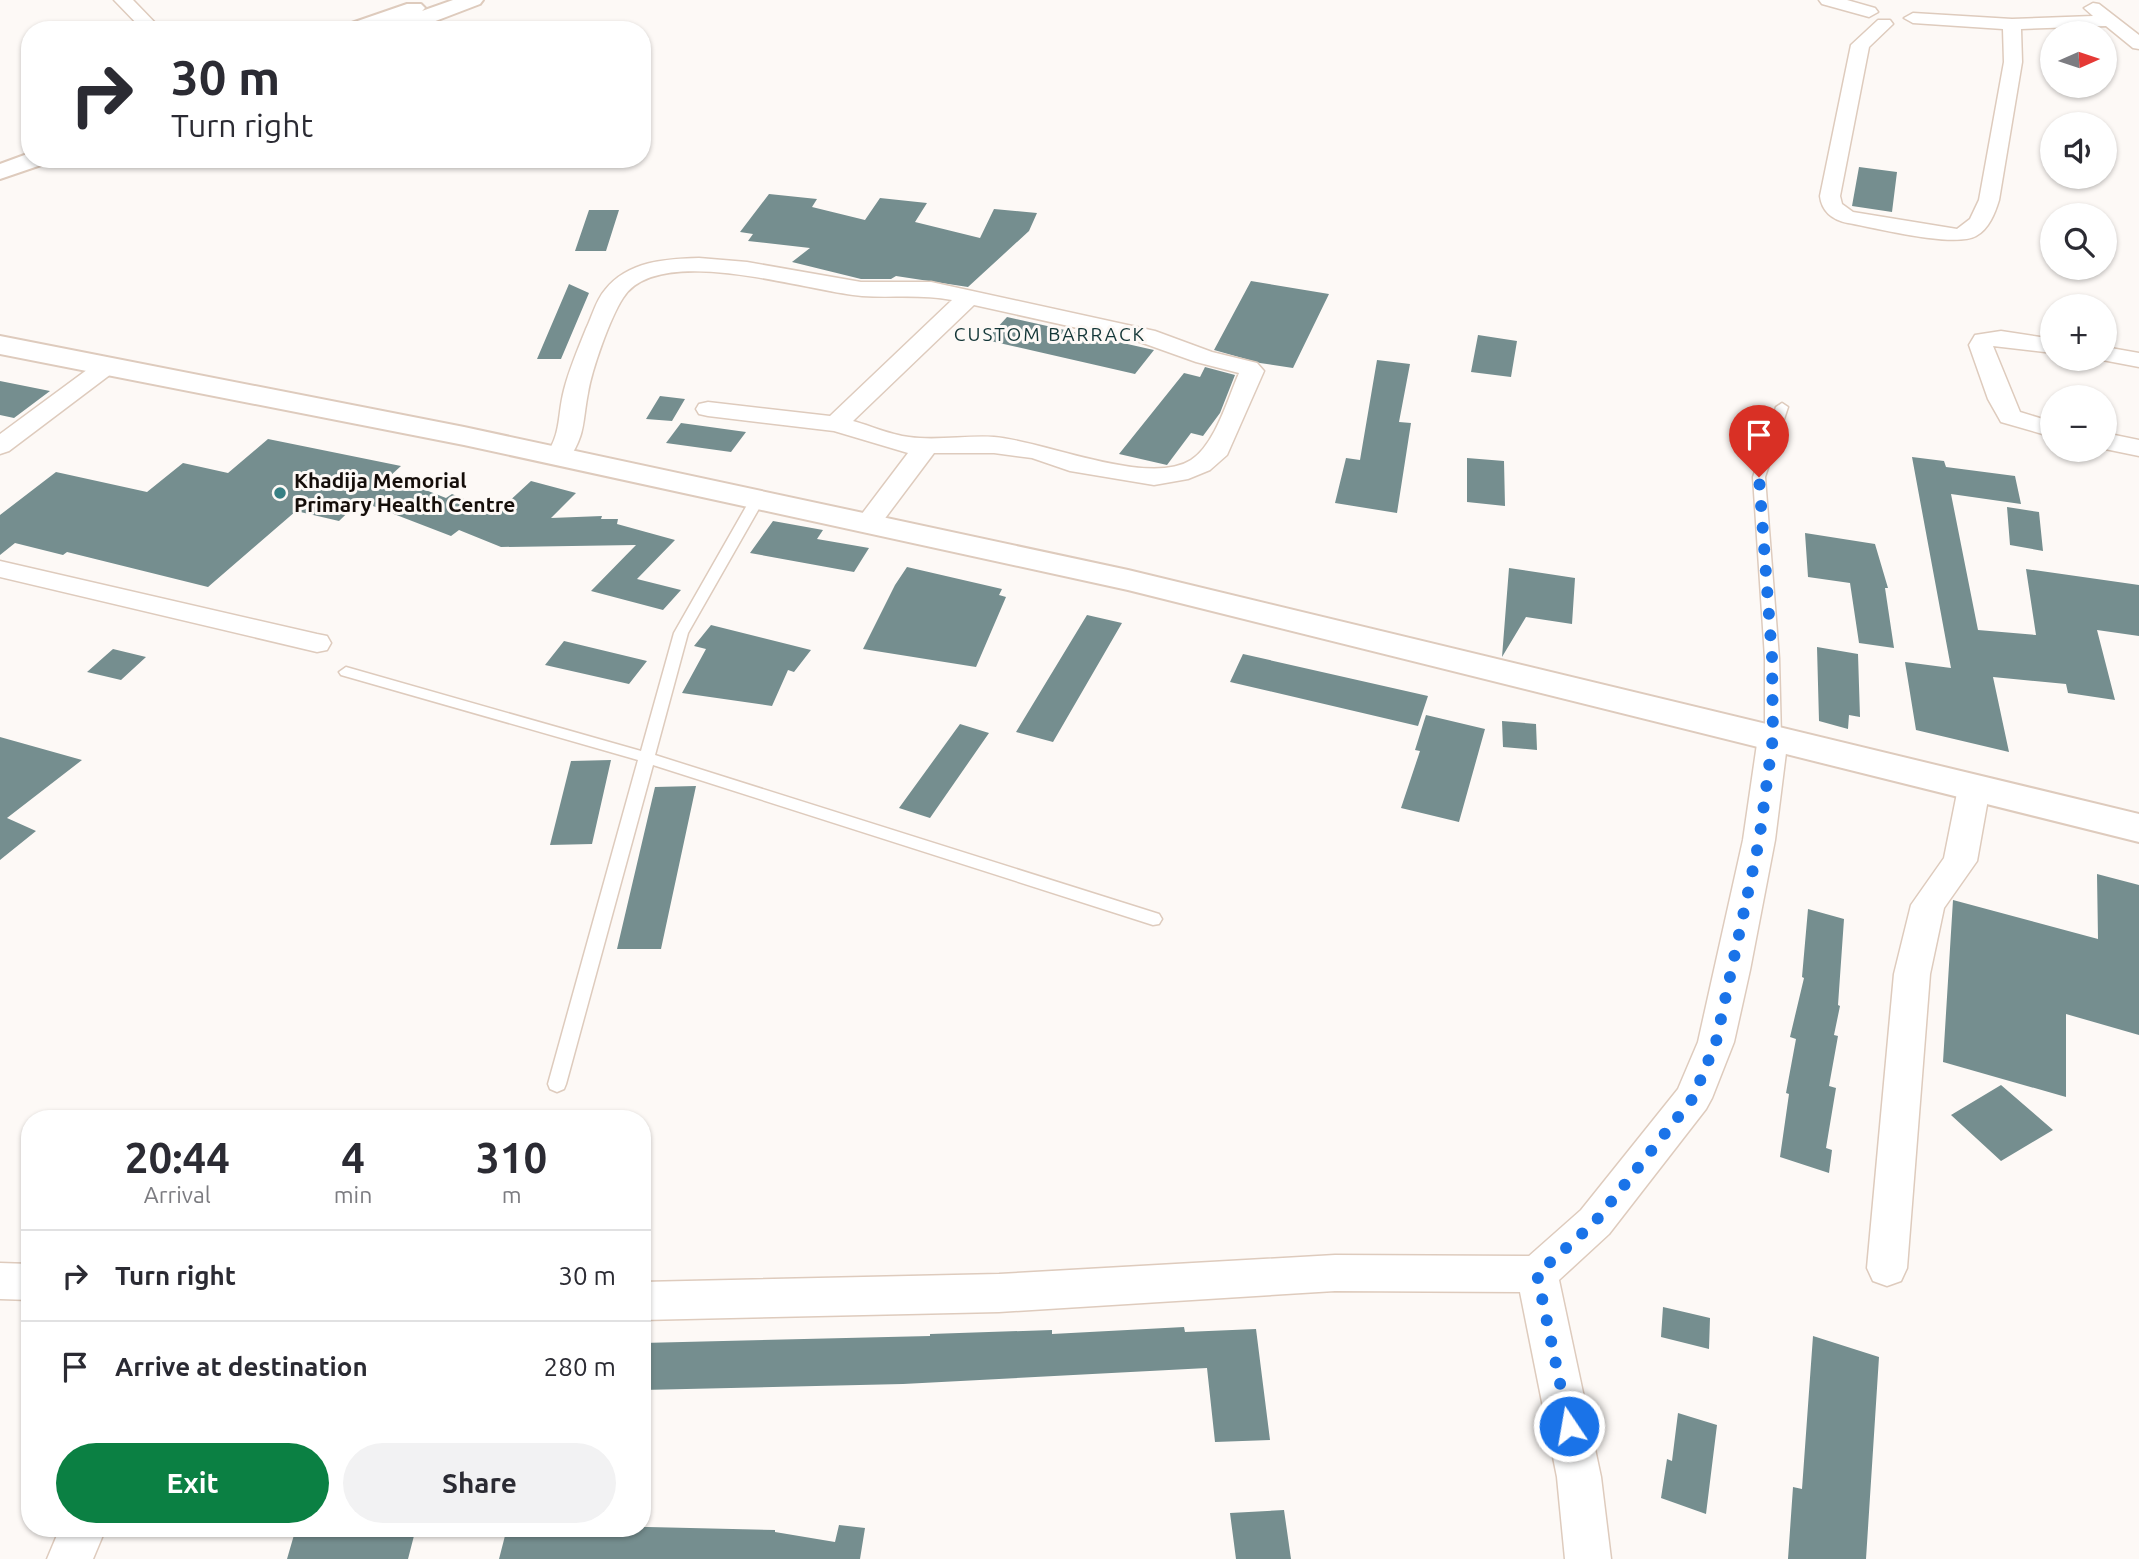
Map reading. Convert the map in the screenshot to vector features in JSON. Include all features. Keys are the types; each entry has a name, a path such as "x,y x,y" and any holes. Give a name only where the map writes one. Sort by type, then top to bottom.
{"main road":[{"path":"379,21 436,0"},
{"path":"416,21 473,0"},
{"path":"0,159 21,151"},
{"path":"0,172 21,164"},
{"path":"0,345 397,422 1128,580 2139,828"}],"street":[{"path":"123,0 144,21"},
{"path":"1828,0 1904,25 1912,22 1913,18 2040,23"},
{"path":"2084,0 2109,21"},
{"path":"1876,18 1860,45 1830,204 1837,212 1848,217 1957,235 1973,230 1982,219 1989,200 2013,62 2012,24"},
{"path":"2118,28 2139,44"},
{"path":"558,457 569,440 576,390 613,294 626,282 645,271 666,266 699,265 747,269 862,289 931,289 1147,336 1204,357 1249,368 1252,374 1241,393 1218,450 1201,465 1173,475 1135,475 1070,463 1037,452 994,444 908,444 836,424 708,409"},
{"path":"836,424 969,297"},
{"path":"2040,344 2001,338 1983,341 1981,345 2000,398 2010,417 2040,426"},
{"path":"2117,356 2139,360"},
{"path":"0,446 107,366"},
{"path":"2117,443 2139,448"},
{"path":"868,523 927,445"},
{"path":"0,569 317,643"},
{"path":"651,1301 999,1293 1335,1273 1537,1274 1595,1222 1693,1098 1716,1042 1732,970 1759,841 1773,737"},
{"path":"1887,1268 1912,974 1928,905 1960,861 1974,788"},
{"path":"1537,1274 1579,1477 1588,1559"},
{"path":"0,1281 21,1282"},
{"path":"70,1559 79,1537"}],"lane":[{"path":"1773,737 1772,657 1759,477 1782,407"},
{"path":"557,1084 681,633 758,498"},
{"path":"346,671 645,757 1153,919"}],"building":[{"path":"1859,167 1897,172 1892,212 1852,206"},
{"path":"769,194 817,199 812,207 865,220 880,198 927,203 915,222 980,238 994,209 1037,213 1029,231 968,287 896,276 891,279 861,279 792,262 810,248 748,241 753,234 740,232"},
{"path":"589,210 619,210 606,251 575,251"},
{"path":"1251,281 1329,294 1293,368 1260,363 1214,350"},
{"path":"569,284 589,293 561,359 537,359"},
{"path":"1007,317 1154,350 1135,374 986,340"},
{"path":"1478,335 1517,341 1511,377 1471,372"},
{"path":"1377,360 1410,364 1399,422 1411,423 1397,513 1335,503 1346,458 1360,460"},
{"path":"1205,367 1235,375 1220,413 1203,436 1191,433 1167,465 1119,454 1184,373 1200,377"},
{"path":"0,381 50,391 14,418 0,415"},
{"path":"660,396 685,399 672,421 646,419"},
{"path":"681,423 746,432 731,452 666,443"},
{"path":"268,439 401,466 390,476 446,498 452,494 491,510 501,502 506,504 531,481 576,493 551,518 602,516 601,519 618,519 617,524 675,540 637,579 681,590 663,610 591,591 636,545 501,547 459,530 451,536 360,501 339,521 296,511 208,587 67,552 63,555 15,543 0,555 0,515 56,472 147,492 183,463 228,473"},
{"path":"1912,457 1944,461 1946,467 2015,476 2021,504 1951,494 1978,630 2036,635 2026,569 2139,585 2139,636 2097,630 2115,700 2068,693 2066,684 1993,677 2009,752 1916,730 1905,662 1951,668"},
{"path":"1467,458 1504,461 1505,506 1467,502"},
{"path":"2007,507 2039,512 2043,551 2010,545"},
{"path":"773,521 823,530 817,539 869,548 854,572 750,553"},
{"path":"1805,533 1875,544 1888,588 1885,588 1894,648 1859,643 1850,583 1808,577"},
{"path":"907,567 1002,589 999,595 1006,597 976,667 863,649"},
{"path":"1509,568 1575,578 1572,624 1526,617 1502,657"},
{"path":"1087,615 1122,623 1053,742 1016,732"},
{"path":"711,625 811,650 794,672 788,670 772,706 682,693 706,649 694,646"},
{"path":"564,641 647,661 629,684 545,665"},
{"path":"1817,647 1858,654 1860,717 1849,715 1848,729 1819,721"},
{"path":"113,649 146,657 121,680 87,672"},
{"path":"1243,654 1428,696 1418,726 1230,682"},
{"path":"1426,715 1485,729 1459,822 1401,808 1420,751 1415,750"},
{"path":"1502,721 1536,724 1537,750 1503,747"},
{"path":"960,724 989,733 930,818 899,808"},
{"path":"0,737 82,760 7,818 36,831 0,860"},
{"path":"611,760 592,844 550,845 571,761"},
{"path":"696,786 661,949 617,949 655,787"},
{"path":"2097,874 2139,885 2139,1035 2066,1014 2066,1097 1943,1062 1953,900 2098,939"},
{"path":"1808,909 1844,919 1840,1006 1834,1035 1838,1036 1829,1086 1836,1088 1826,1148 1832,1150 1829,1173 1780,1157 1789,1094 1786,1093 1796,1039 1790,1037 1804,978"},
{"path":"2001,1085 2053,1130 2001,1161 1951,1115"},
{"path":"1663,1307 1710,1318 1709,1349 1661,1337"},
{"path":"1184,1327 1185,1332 1256,1329 1270,1440 1215,1442 1207,1368 903,1384 651,1390 651,1343 930,1336 1052,1330 1052,1334"},
{"path":"1813,1336 1879,1357 1866,1559 1788,1559 1793,1487 1802,1489"},
{"path":"1678,1413 1717,1425 1706,1514 1661,1498 1667,1459 1672,1461"},
{"path":"1284,1510 1291,1559 1236,1559 1230,1513"},
{"path":"839,1525 865,1528 860,1559 499,1559 505,1537 651,1537 651,1527 775,1530 835,1542"},
{"path":"293,1537 414,1537 408,1559 287,1559"}],"place":[{"name":"Khadija Memorial Primary Health Centre","path":"280,493"}],"district":[{"name":"CUSTOM BARRACK","path":"1050,334"}],"route":[{"path":"1569,1426 1537,1274 1595,1222 1693,1098 1716,1042 1759,841 1773,737 1772,657 1759,477"}]}
